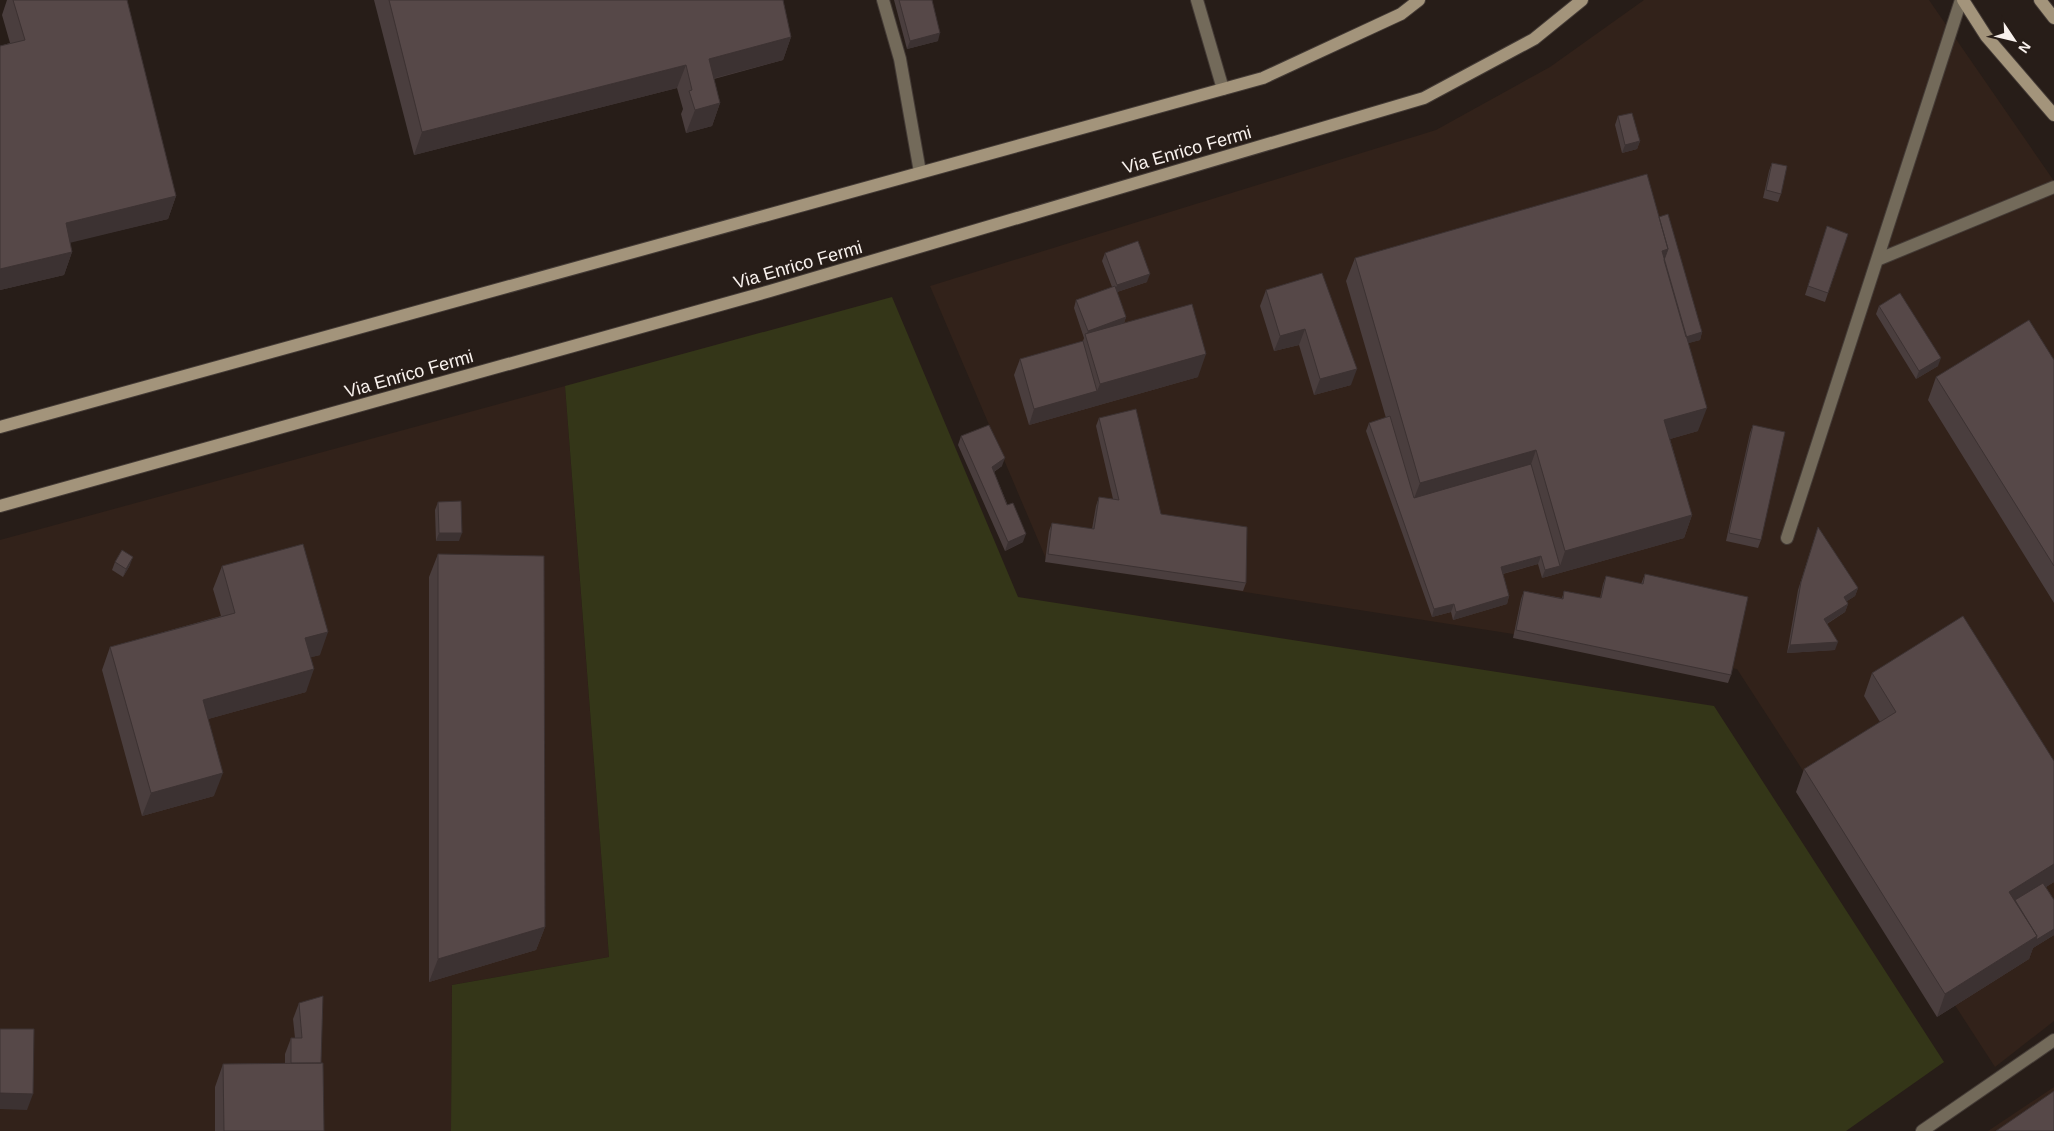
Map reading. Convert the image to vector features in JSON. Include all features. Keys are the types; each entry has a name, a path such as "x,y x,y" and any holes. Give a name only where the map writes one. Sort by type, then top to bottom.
{"street":[{"path":"883,0 900,59 920,172"},
{"path":"1197,0 1223,89"},
{"path":"0,427 1263,78 1401,14 1419,0"},
{"name":"Via Enrico Fermi","path":"0,506 779,289 1424,98 1534,39 1582,0"},
{"path":"1962,0 1986,36 2054,115"},
{"path":"1787,538 1962,0"},
{"path":"2040,0 2054,18"},
{"path":"1877,260 2054,187"},
{"path":"1922,1131 2054,1040"}],"shaded area":[{"path":"1644,0 1929,0 2054,181 2054,1021 1995,1067 1737,669 1047,561 930,286 1436,130 1550,67"},
{"path":"565,386 609,957 452,985 451,1131 0,1131 0,540"},
{"path":"2054,1087 2054,1131 1988,1131"}],"green space":[{"path":"892,297 1018,597 1714,706 1944,1062 1846,1131 451,1131 452,985 609,957 565,386"}],"building":[{"path":"13,0 127,0 176,196 66,223 72,252 0,269 0,46 25,40"},
{"path":"389,0 783,0 791,37 709,59 720,103 695,110 689,91 692,90 686,65 422,132"},
{"path":"899,0 932,0 940,33 910,41"},
{"path":"1632,113 1640,141 1625,145 1618,116"},
{"path":"1772,163 1787,166 1781,194 1766,190"},
{"path":"1647,174 1668,249 1662,251 1707,408 1664,420 1692,515 1565,551 1536,450 1420,483 1355,258"},
{"path":"1668,214 1702,332 1686,337 1664,260 1668,249 1659,217"},
{"path":"1827,226 1848,234 1828,293 1808,286"},
{"path":"1138,241 1150,274 1117,285 1105,253"},
{"path":"1322,273 1357,369 1320,379 1305,329 1280,336 1266,290"},
{"path":"1115,286 1126,317 1088,331 1076,300"},
{"path":"1900,293 1941,358 1919,371 1879,306"},
{"path":"1192,304 1206,354 1100,384 1085,334"},
{"path":"2029,320 2054,360 2054,566 1936,377"},
{"path":"1083,341 1097,391 1034,409 1020,359"},
{"path":"1136,409 1161,514 1247,527 1246,583 1048,554 1052,523 1094,529 1099,497 1119,500 1099,418"},
{"path":"1390,416 1414,498 1531,464 1560,566 1545,570 1541,556 1501,567 1509,596 1456,612 1454,604 1434,609 1369,423"},
{"path":"989,425 1005,458 992,467 1007,505 1013,503 1026,534 1008,542 961,436"},
{"path":"1753,425 1785,432 1761,540 1729,533"},
{"path":"461,501 462,533 439,533 438,502"},
{"path":"1818,527 1858,588 1844,597 1848,604 1824,619 1838,642 1790,645 1801,582"},
{"path":"303,544 328,632 305,638 314,669 203,700 223,773 151,793 110,647 235,613 222,566"},
{"path":"122,550 133,557 126,569 115,562"},
{"path":"438,554 544,556 545,927 438,959"},
{"path":"1645,574 1748,597 1731,675 1516,630 1524,591 1563,599 1564,591 1601,598 1606,576 1643,584"},
{"path":"1963,616 2054,761 2054,864 2009,892 2037,936 1945,994 1804,769 1896,712 1872,673"},
{"path":"2043,883 2054,900 2054,929 2036,940 2037,936 2015,900"},
{"path":"323,996 321,1063 291,1063 291,1038 302,1038 299,1003"},
{"path":"0,1029 34,1029 33,1094 0,1093"},
{"path":"323,1063 324,1131 224,1131 223,1064"},
{"path":"2054,1091 2054,1131 1996,1131"}]}
